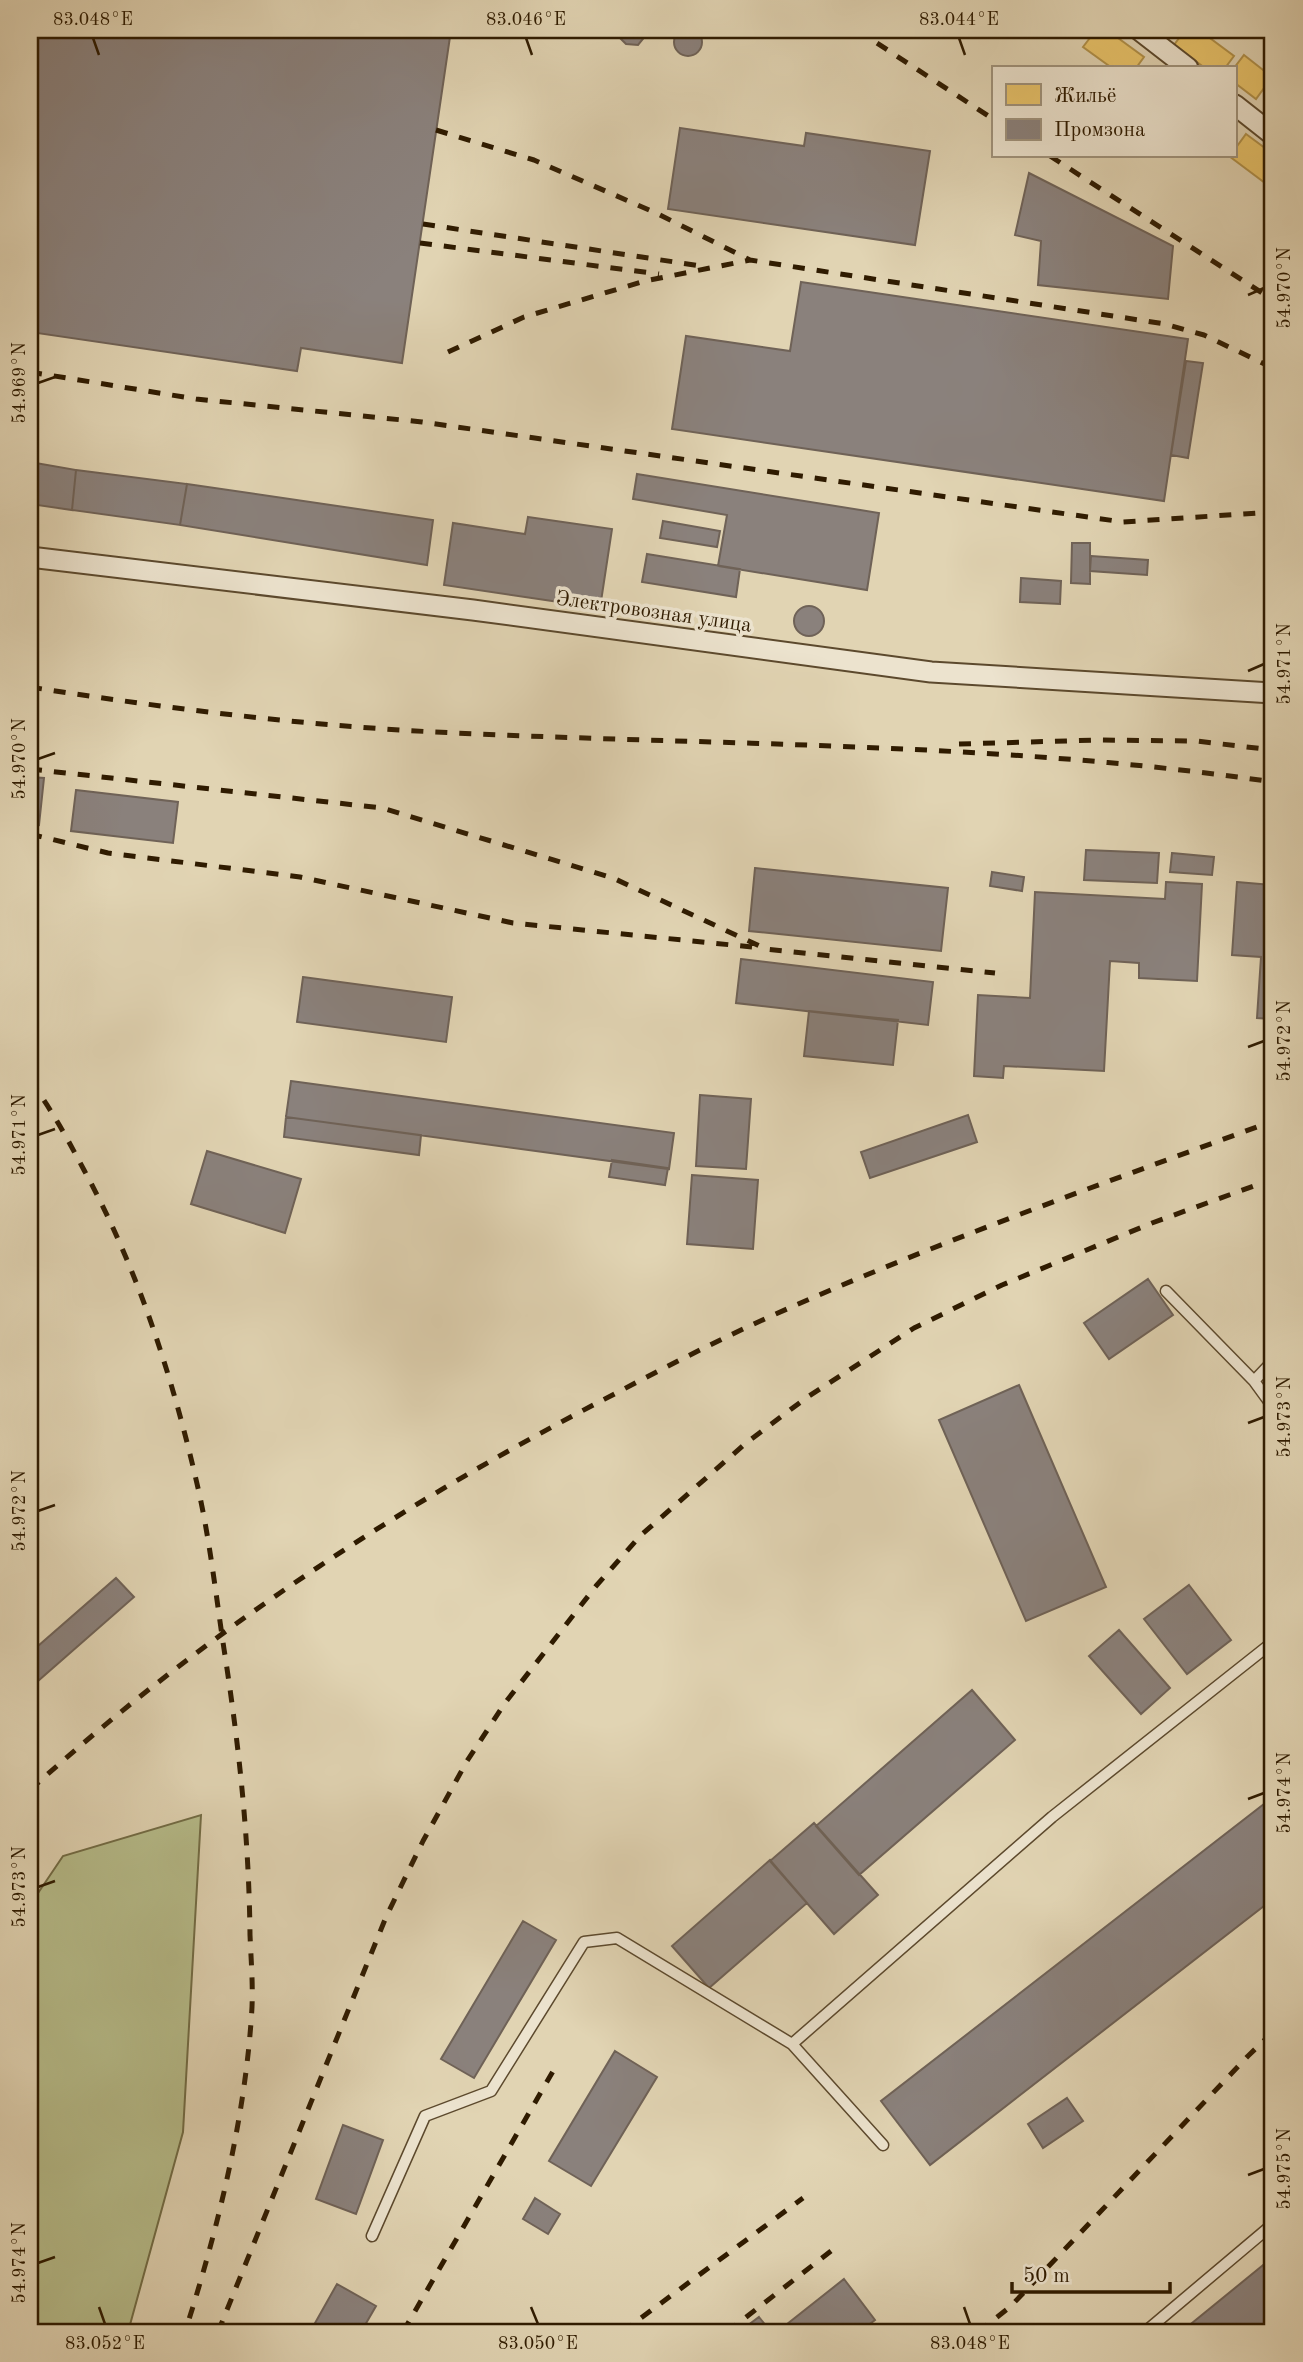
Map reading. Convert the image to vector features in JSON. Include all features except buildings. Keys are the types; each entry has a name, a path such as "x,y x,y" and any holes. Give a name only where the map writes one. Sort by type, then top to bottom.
{"street":[{"path":"1139,30 1185,66"},
{"path":"1236,106 1273,135"},
{"name":"Электровозная улица","path":"30,557 473,610 931,672 1273,693"}],"lane":[{"path":"1166,1291 1254,1381 1273,1407"},
{"path":"1254,1381 1273,1361"},
{"path":"792,2044 1052,1817 1273,1642"},
{"path":"372,2236 425,2116 491,2091 584,1942 617,1938 792,2044 883,2145"},
{"path":"1145,2332 1273,2224"}],"green space":[{"path":"201,1815 183,2132 128,2332 30,2332 30,1905 63,1856"}],"railway":[{"path":"857,30 992,118"},
{"path":"436,130 534,160 656,213 750,260 1165,324 1204,335 1273,368"},
{"path":"1053,158 1273,300"},
{"path":"423,224 701,266"},
{"path":"420,243 659,274"},
{"path":"448,352 524,317 645,281 750,260"},
{"path":"30,372 196,399 422,422 1123,522 1273,512"},
{"path":"30,687 232,715 384,729 960,752 1169,769 1273,782"},
{"path":"959,744 1099,740 1196,741 1273,750"},
{"path":"30,769 382,808 613,878 766,949 995,973"},
{"path":"30,834 108,853 300,877 513,923 752,947"},
{"path":"30,1081 59,1124 103,1208 137,1285 165,1365 202,1508 234,1721 248,1863 252,1989 249,2048 229,2171 209,2253 185,2332"},
{"path":"30,1790 95,1733 163,1679 303,1577 376,1530 525,1442 716,1342 847,1283 1028,1211 1273,1121"},
{"path":"218,2332 386,1917 423,1841 467,1761 505,1703 596,1586 640,1536 746,1443 806,1398 914,1328 1002,1285 1152,1223 1273,1179"},
{"path":"978,2332 1010,2307 1273,2032"},
{"path":"403,2332 556,2066"},
{"path":"622,2332 803,2198"},
{"path":"727,2332 831,2251"}]}
